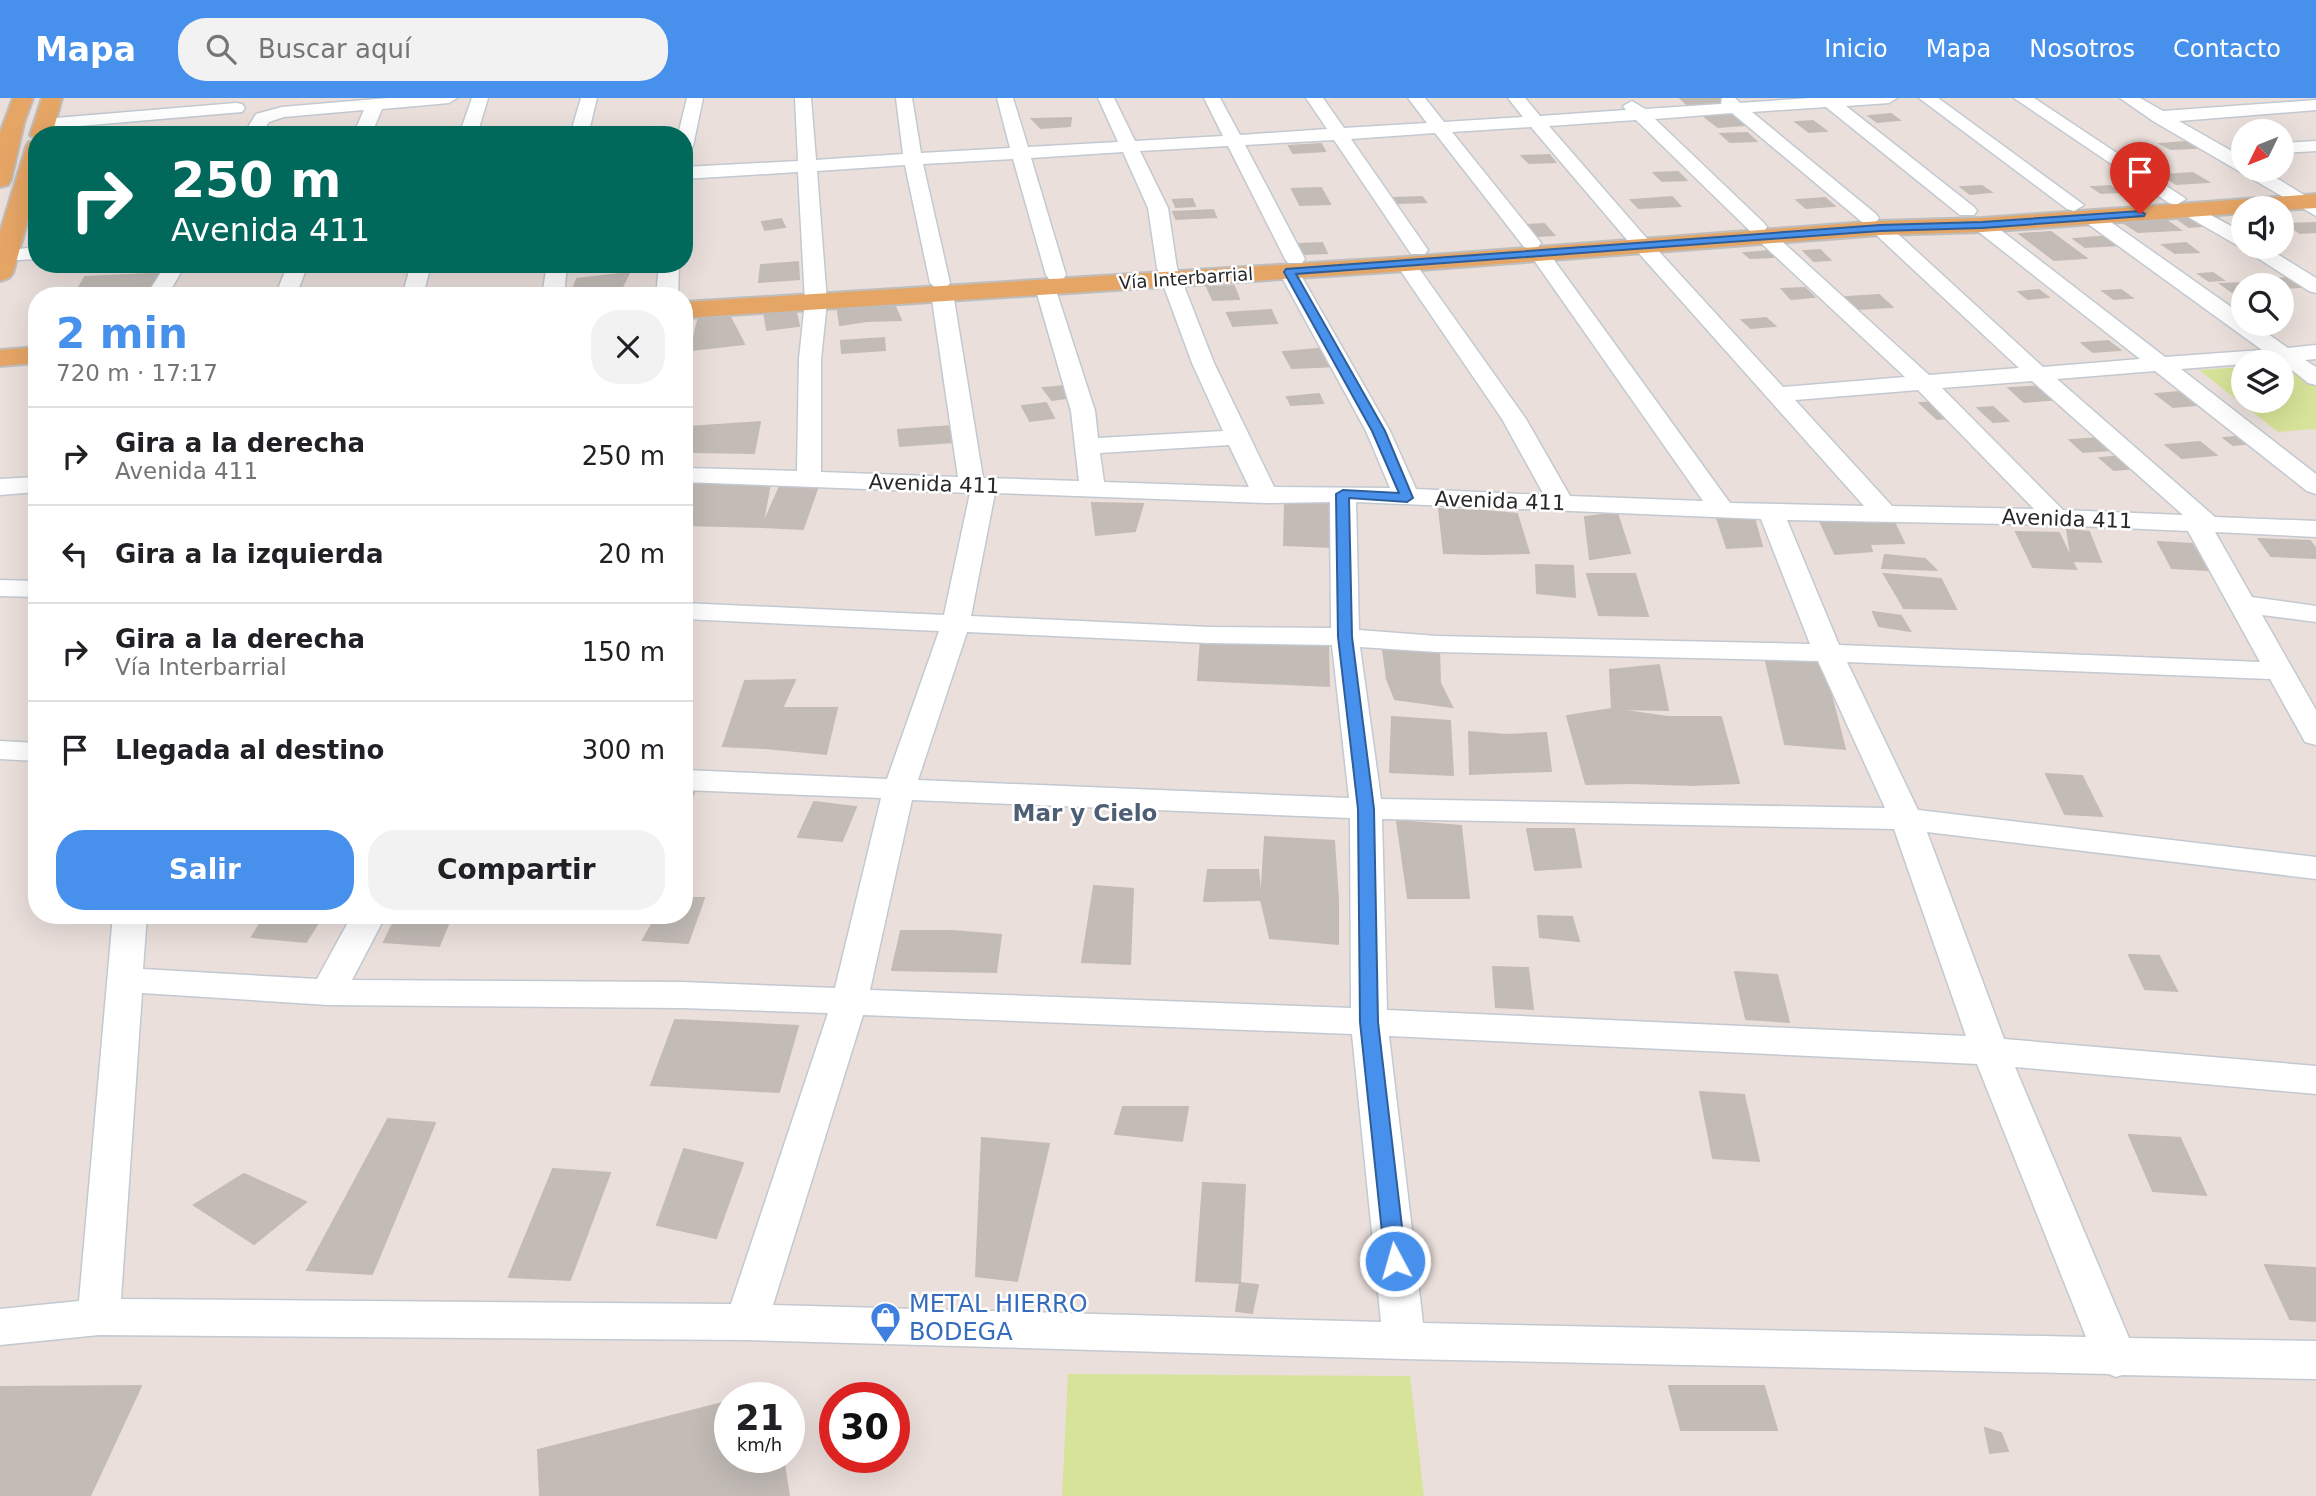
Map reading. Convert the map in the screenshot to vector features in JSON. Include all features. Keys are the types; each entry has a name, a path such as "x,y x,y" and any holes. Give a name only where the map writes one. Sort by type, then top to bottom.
{"main road":[{"path":"1,171 13,123 23,98"},
{"name":"Vía Interbarrial","path":"693,301 816,296 1169,274 1641,242 1874,223 2183,204 2308,200"},
{"path":"3,264 27,211"},
{"name":"Vía Interbarrial","path":"693,309 816,296"},
{"path":"0,345 28,343"},
{"path":"0,358 28,356"}],"street":[{"path":"257,126 262,118 270,115 449,98"},
{"path":"471,126 480,98"},
{"path":"581,126 589,98"},
{"path":"689,126 695,98"},
{"path":"803,98 816,296 810,359 809,480"},
{"path":"746,1322 849,1003 900,789 956,623 978,486 904,98"},
{"path":"1006,98 1023,153 1050,281 1083,411 1092,487"},
{"path":"1106,98 1158,208 1169,274 1203,363 1265,495"},
{"path":"1212,98 1235,141 1292,265 1378,431 1407,498"},
{"path":"1314,98 1340,134 1412,257 1514,419 1561,502"},
{"path":"1416,98 1535,248 1722,510"},
{"path":"1516,98 1885,514"},
{"path":"1624,98 1762,232 1924,383 2056,517"},
{"path":"693,172 1641,114 1730,102 1889,98"},
{"path":"1927,98 2277,350"},
{"path":"2022,98 2231,234"},
{"path":"2128,98 2231,158"},
{"path":"1827,99 2316,486"},
{"path":"1730,102 1874,223 2203,524 2243,604 2316,736"},
{"path":"46,119 75,103"},
{"path":"366,126 375,104"},
{"path":"2159,117 2316,105"},
{"path":"46,119 236,108"},
{"path":"2294,147 2316,146"},
{"path":"2221,152 2231,152"},
{"path":"2273,182 2308,200"},
{"path":"3,264 28,257"},
{"path":"2271,259 2316,287"},
{"path":"2294,353 2316,352"},
{"path":"1780,394 2231,359"},
{"path":"2294,362 2316,378"},
{"path":"1088,446 1236,437"},
{"name":"Avenida 411","path":"693,475 1265,495 1343,494 1771,512 2056,517 2316,529"},
{"path":"0,487 28,485"},
{"path":"1343,494 1345,637 1366,809 1369,1022 1404,1341"},
{"path":"1771,512 1828,653 1906,819 1990,1051 2116,1358"},
{"path":"0,588 28,589"},
{"path":"2243,604 2316,614"},
{"path":"693,611 1208,635 1345,637 1437,644 1828,653 2279,671"},
{"path":"0,750 28,752"},
{"path":"693,780 1366,809 1906,819 2316,868"},
{"path":"99,1317 130,924"},
{"path":"328,992 364,924"},
{"path":"126,980 328,992 682,995 1369,1022 1990,1051 2316,1080"},
{"path":"0,1327 99,1317 746,1322 1404,1341 2116,1358 2316,1360"}],"green space":[{"path":"2231,368 2231,395 2199,370"},
{"path":"2294,372 2316,387 2316,429 2278,432 2254,413 2294,413"},
{"path":"1068,1374 1410,1376 1424,1496 1062,1496"}],"building":[{"path":"1680,98 1720,98 1730,105 1691,108"},
{"path":"1891,114 1899,120 1877,122 1869,116"},
{"path":"1734,115 1746,125 1718,127 1705,117"},
{"path":"1071,118 1070,126 1041,128 1032,119"},
{"path":"1813,121 1826,131 1809,132 1796,122"},
{"path":"1747,133 1756,141 1730,142 1721,134"},
{"path":"2185,142 2195,148 2171,149 2161,144"},
{"path":"1321,144 1325,151 1293,153 1289,146"},
{"path":"1549,155 1555,162 1529,163 1522,156"},
{"path":"1678,172 1686,180 1662,181 1654,173"},
{"path":"2193,173 2208,182 2176,184 2162,175"},
{"path":"1982,186 1991,192 1970,194 1961,187"},
{"path":"2110,186 2120,192 2101,193 2092,187"},
{"path":"1321,188 1330,204 1300,205 1292,189"},
{"path":"1422,197 1426,202 1398,203 1395,198"},
{"path":"1672,197 1680,206 1639,208 1631,200"},
{"path":"1825,198 1834,206 1806,208 1797,200"},
{"path":"1192,199 1195,206 1176,207 1173,200"},
{"path":"1213,210 1216,217 1176,219 1173,212"},
{"path":"2213,215 2228,224 2189,227 2175,217"},
{"path":"781,219 785,227 765,230 762,222"},
{"path":"2166,220 2180,230 2138,232 2124,223"},
{"path":"2316,223 2316,232 2300,233 2294,229 2294,224"},
{"path":"1544,224 1554,235 1537,236 1528,225"},
{"path":"2051,232 2086,258 2054,260 2020,234"},
{"path":"2110,236 2122,245 2085,247 2074,239"},
{"path":"1322,243 1327,253 1304,254 1299,244"},
{"path":"2186,243 2198,252 2175,253 2163,245"},
{"path":"1820,250 1830,260 1814,261 1804,251"},
{"path":"1769,251 1774,257 1750,258 1744,253"},
{"path":"798,262 799,279 759,282 761,265"},
{"path":"171,273 164,286 149,287 79,287 85,277"},
{"path":"629,273 622,287 574,287 577,279"},
{"path":"2213,273 2223,280 2209,281 2199,274"},
{"path":"2221,284 2231,284 2231,291"},
{"path":"1234,286 1239,299 1213,300 1207,287"},
{"path":"1805,288 1814,297 1791,299 1782,289"},
{"path":"2039,290 2048,297 2028,299 2019,292"},
{"path":"2121,290 2132,298 2114,299 2103,291"},
{"path":"1879,295 1892,307 1857,309 1845,297"},
{"path":"893,302 901,320 867,321 865,304"},
{"path":"865,304 867,321 840,325 837,305"},
{"path":"795,307 799,326 767,330 764,311"},
{"path":"1271,310 1277,323 1233,326 1227,313"},
{"path":"729,315 744,344 693,350 699,316"},
{"path":"1766,318 1775,326 1751,328 1742,320"},
{"path":"884,338 885,350 842,353 841,341"},
{"path":"2108,341 2120,350 2093,352 2082,343"},
{"path":"1327,348 1337,366 1292,368 1283,352"},
{"path":"1066,386 1074,397 1052,400 1043,388"},
{"path":"2046,386 2062,399 2024,402 2009,388"},
{"path":"2179,392 2196,405 2173,407 2156,394"},
{"path":"1319,394 1323,403 1291,405 1287,397"},
{"path":"1936,402 1953,418 1937,419 1920,403"},
{"path":"1046,403 1054,418 1030,421 1022,406"},
{"path":"1993,407 2008,421 1993,422 1978,408"},
{"path":"760,422 754,453 693,452 693,427"},
{"path":"951,426 953,442 900,446 898,430"},
{"path":"2257,435 2265,442 2233,445 2224,438"},
{"path":"2100,438 2113,450 2083,452 2070,440"},
{"path":"2200,442 2216,455 2182,458 2166,445"},
{"path":"2124,456 2138,468 2114,470 2100,458"},
{"path":"696,481 770,484 762,527 693,525 693,486"},
{"path":"781,484 818,486 803,529 762,527"},
{"path":"1092,503 1143,504 1135,531 1096,535"},
{"path":"1285,503 1341,504 1333,547 1284,545"},
{"path":"1439,509 1485,511 1484,554 1444,553"},
{"path":"1485,511 1517,514 1529,553 1484,554"},
{"path":"1617,513 1630,553 1590,559 1585,517"},
{"path":"1717,518 1754,518 1762,546 1727,548"},
{"path":"1820,521 1862,521 1872,551 1835,554"},
{"path":"1862,521 1894,522 1904,543 1871,544"},
{"path":"2067,530 2089,532 2101,562 2072,561"},
{"path":"2016,532 2059,533 2076,569 2033,567"},
{"path":"2259,539 2310,541 2316,549 2316,558 2271,556"},
{"path":"2158,542 2192,544 2207,570 2172,568"},
{"path":"1885,555 1925,559 1936,570 1882,568"},
{"path":"1536,565 1573,566 1575,597 1537,593"},
{"path":"1587,574 1635,574 1648,616 1599,615"},
{"path":"1884,574 1941,579 1956,609 1904,608"},
{"path":"1873,612 1901,616 1910,631 1879,626"},
{"path":"1201,638 1328,644 1329,686 1198,680"},
{"path":"1383,650 1439,650 1440,683 1387,679"},
{"path":"1821,656 1845,749 1785,744 1765,657"},
{"path":"1659,665 1668,710 1612,709 1610,670"},
{"path":"1387,679 1440,683 1452,707 1395,699"},
{"path":"795,680 764,748 723,746 745,681"},
{"path":"782,708 837,708 826,754 764,748"},
{"path":"1612,709 1631,783 1586,784 1567,716"},
{"path":"1612,709 1667,717 1693,785 1631,783"},
{"path":"1392,717 1450,721 1453,775 1390,772"},
{"path":"1667,717 1721,717 1739,783 1693,785"},
{"path":"1469,732 1506,735 1516,772 1470,774"},
{"path":"1546,733 1551,771 1516,772 1506,735"},
{"path":"2046,774 2082,776 2102,816 2065,814"},
{"path":"814,802 856,807 842,841 798,837"},
{"path":"1397,821 1461,826 1469,898 1408,898"},
{"path":"1527,829 1574,829 1581,867 1535,870"},
{"path":"1265,837 1334,841 1338,900 1261,900"},
{"path":"1208,870 1258,870 1261,900 1204,901"},
{"path":"1094,886 1133,889 1130,964 1082,962"},
{"path":"693,898 704,898 688,943 643,940 652,924 693,924"},
{"path":"1261,900 1338,900 1338,944 1270,938"},
{"path":"1538,916 1572,917 1579,941 1540,937"},
{"path":"260,924 317,924 306,942 252,937"},
{"path":"393,924 448,924 439,946 384,942"},
{"path":"901,931 953,931 942,971 892,970"},
{"path":"953,931 1001,935 996,972 942,971"},
{"path":"2129,955 2159,956 2177,991 2145,989"},
{"path":"1493,967 1528,968 1533,1009 1496,1007"},
{"path":"1735,972 1777,975 1789,1022 1746,1019"},
{"path":"675,1020 798,1026 779,1092 651,1085"},
{"path":"1700,1092 1744,1095 1759,1161 1713,1158"},
{"path":"1123,1107 1188,1107 1182,1141 1115,1134"},
{"path":"388,1119 435,1123 372,1274 307,1270"},
{"path":"2129,1135 2180,1138 2206,1195 2153,1191"},
{"path":"982,1138 1049,1144 1017,1281 976,1276"},
{"path":"684,1149 743,1163 716,1238 657,1225"},
{"path":"553,1169 610,1173 570,1280 509,1277"},
{"path":"244,1174 306,1202 254,1244 194,1205"},
{"path":"1203,1183 1245,1185 1240,1283 1196,1281"},
{"path":"2265,1265 2316,1268 2316,1321 2290,1319"},
{"path":"1240,1283 1258,1285 1252,1313 1236,1311"},
{"path":"141,1386 90,1496 0,1496 0,1387"},
{"path":"1669,1386 1764,1386 1777,1430 1681,1430"},
{"path":"714,1405 714,1473 785,1473 789,1496 540,1496 538,1450"},
{"path":"1985,1428 2001,1433 2008,1451 1990,1453"}],"place":[{"name":"METAL HIERRO BODEGA","path":"886,1345"}],"district":[{"name":"Mar y Cielo","path":"1085,813"}],"route":[{"path":"1395,1261 1369,1022 1366,809 1345,637 1343,494 1407,498 1378,431 1289,272 1880,228 1982,225 2140,214"}]}
